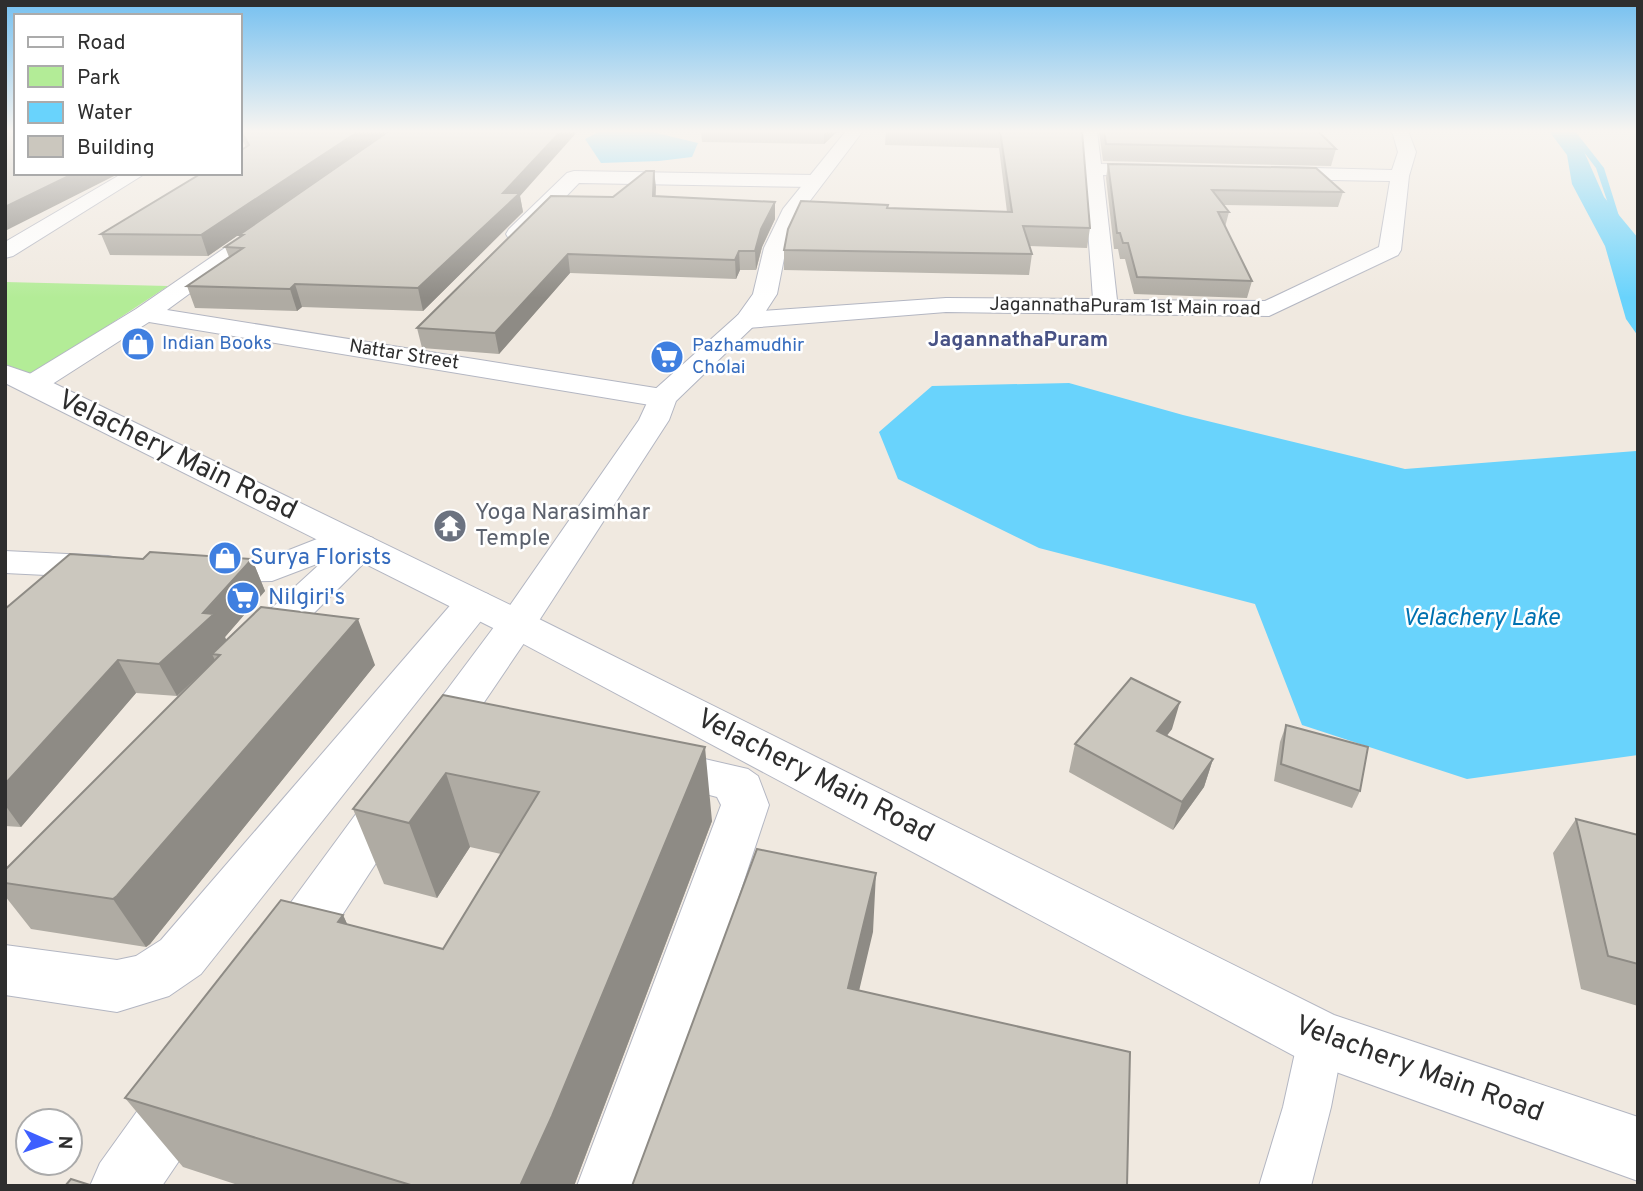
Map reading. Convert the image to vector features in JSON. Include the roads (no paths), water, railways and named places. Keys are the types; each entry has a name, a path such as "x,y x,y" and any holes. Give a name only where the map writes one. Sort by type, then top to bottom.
{"street":[{"path":"5,251 114,187"},
{"path":"506,246 564,187"},
{"path":"5,970 117,986 149,978 181,957 495,613 653,420 662,398 747,320 765,294 775,248 793,209 809,187"},
{"path":"1093,187 1106,308"},
{"name":"JagannathaPuram 1st Main road","path":"747,320 946,305 1269,309 1390,250 1399,187"},
{"path":"19,379 145,314 291,211"},
{"name":"Nattar Street","path":"145,314 399,353 662,398"},
{"path":"399,353 418,334"},
{"name":"Velachery Main Road","path":"19,379 495,613 1321,1039 1638,1149"},
{"path":"5,562 230,573 272,570 353,543"},
{"path":"221,682 353,543"},
{"path":"258,992 450,718 495,613"},
{"path":"450,718 504,730"},
{"path":"610,1186 745,805 741,789 731,782 611,754"},
{"path":"123,1186 211,1060"}],"lane":[{"path":"1285,1186 1307,1107 1321,1039"}],"water":[{"path":"1573,187 1599,187 1604,197 1638,238 1638,336 1626,319 1605,246"},
{"name":"Velachery Lake","path":"1069,383 1183,415 1405,469 1636,451 1638,447 1638,755 1467,779 1302,725 1255,604 1039,548 898,479 879,432 932,386"}],"waterway":[{"path":"1606,187 1620,227"}],"place":[{"name":"Indian Books","path":"138,344"},
{"name":"Pazhamudhir Cholai","path":"667,357"},
{"name":"Yoga Narasimhar Temple","path":"450,526"},
{"name":"Surya Florists","path":"225,558"},
{"name":"Nilgiri's","path":"243,598"}],"district":[{"name":"JagannathaPuram","path":"1018,340"}]}
